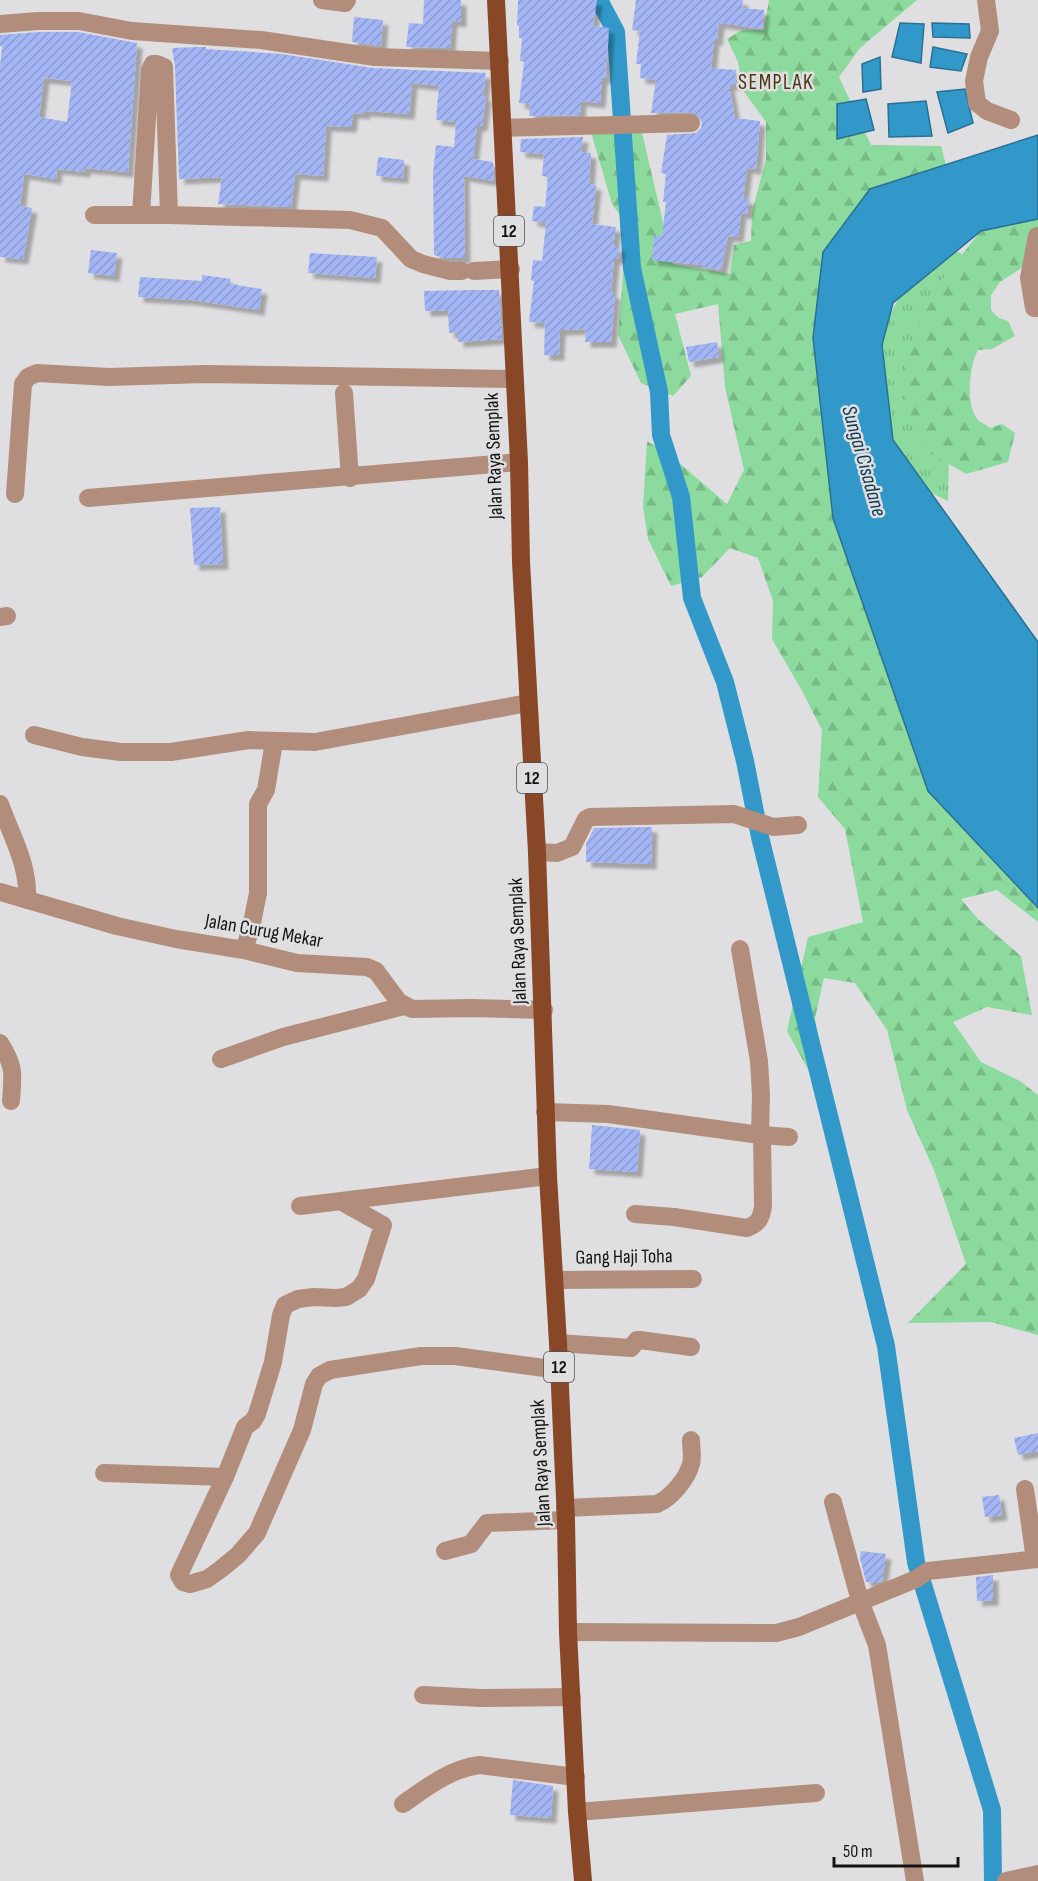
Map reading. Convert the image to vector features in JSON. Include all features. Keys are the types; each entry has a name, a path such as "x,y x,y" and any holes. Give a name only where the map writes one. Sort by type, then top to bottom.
{"main road":[{"name":"Jalan Raya Semplak","path":"496,0 511,269 519,462 520,552 544,1010 545,1112 566,1514 568,1632 577,1812 583,1881"}],"street":[{"path":"322,0 345,3 347,0"},
{"path":"986,0 990,31 979,57 974,81 977,103 987,111 1011,120"},
{"path":"0,24 79,21 132,31 261,40 375,57 500,61"},
{"path":"141,215 150,70 153,64 157,63 164,67 169,215"},
{"path":"503,128 691,123"},
{"path":"94,215 350,220 382,228 411,259 423,264 450,271 511,269"},
{"path":"1037,236 1029,278 1034,308 1038,308"},
{"path":"15,494 23,384 28,377 37,374 109,377 205,374 514,379"},
{"path":"344,393 350,478"},
{"path":"88,498 350,478 393,472 519,462"},
{"path":"34,735 82,747 121,752 171,752 249,740 315,742 528,703"},
{"path":"244,950 258,893 258,804 266,790 274,742"},
{"path":"0,804 23,862 28,882 27,900"},
{"path":"537,852 557,853 572,848 586,819 590,817 734,814 773,828 798,825"},
{"name":"Jalan Curug Mekar","path":"0,892 117,926 176,939 244,950 297,963 367,968 378,973 404,1006"},
{"path":"635,1214 674,1217 747,1228 757,1224 761,1218 763,1206 759,1061 740,950"},
{"path":"221,1059 283,1037 404,1006 412,1009 544,1010"},
{"path":"0,1043 11,1061 13,1078 11,1101"},
{"path":"545,1112 608,1114 789,1137"},
{"path":"300,1206 548,1176"},
{"path":"342,1202 383,1225 366,1279 359,1289 346,1296 298,1299 285,1305 264,1395 253,1421 245,1427 225,1478 179,1575 183,1582 186,1584 207,1579 238,1555 257,1533 302,1430 314,1384 324,1373 330,1370 421,1356 455,1356 559,1370"},
{"name":"Gang Haji Toha","path":"555,1280 693,1279"},
{"path":"558,1343 631,1348 640,1340 691,1347"},
{"path":"445,1551 471,1544 488,1523 657,1504 665,1500 687,1476 692,1461 691,1440"},
{"path":"104,1473 225,1478"},
{"path":"568,1632 776,1633 799,1628 922,1575 1037,1559 1025,1489"},
{"path":"833,1502 860,1601 877,1645 915,1881"},
{"path":"423,1695 481,1698 572,1697"},
{"path":"403,1804 440,1779 466,1767 480,1765 576,1777"},
{"path":"577,1812 816,1793"},
{"path":"1006,1881 1038,1874"}],"green space":[{"path":"769,0 917,0 860,48 839,77 871,145 941,146 946,165 870,189 823,252 813,338 833,518 928,791 1038,908 1038,922 997,890 961,899 978,919 1021,956 1032,1015 987,1007 953,1022 981,1062 1020,1081 1038,1095 1038,1335 991,1322 908,1323 966,1264 934,1170 907,1110 887,1030 855,983 824,978 815,1018 826,1102 787,1031 808,937 863,922 845,829 818,797 822,730 772,639 773,601 758,558 730,548 702,577 671,586 648,539 643,507 647,441 671,456 727,504 744,470 725,387 718,304 675,314 691,376 673,396 641,383 618,335 627,225 612,204 590,129 642,133 673,264 730,274 734,245 751,241 752,212 766,159 766,122 742,89 738,62 727,39 742,30 764,30"},
{"path":"1038,219 1038,257 1000,282 991,295 991,310 999,318 1008,321 1015,336 992,349 978,350 972,366 971,405 978,420 990,428 1002,424 1015,433 1008,462 966,474 923,449 907,402 907,362 928,297 981,231"},
{"path":"949,247 962,254 929,322 949,458 948,501 890,473 873,346 913,272"}],"water":[{"path":"900,23 924,24 921,63 892,57"},
{"path":"932,23 969,24 970,38 933,37"},
{"path":"933,47 967,54 961,71 930,67"},
{"path":"880,57 881,89 863,92 862,64"},
{"path":"965,89 973,123 948,133 937,92"},
{"path":"866,99 874,130 837,139 837,104"},
{"path":"926,101 932,136 889,137 888,104"},
{"name":"Sungai Cisadane","path":"1038,135 1038,219 981,231 893,303 882,345 893,440 1038,642 1038,908 928,791 833,518 813,338 823,252 870,189"}],"building":[{"path":"424,0 461,0 461,22 452,21 450,48 406,47 409,23 423,24"},
{"path":"518,0 597,0 593,26 609,28 606,78 602,78 600,103 581,101 580,115 529,116 530,104 519,103 524,62 520,61 522,38 519,38 519,26 517,26"},
{"path":"636,0 743,0 742,8 764,10 762,29 719,23 717,40 714,40 711,68 736,70 735,85 729,85 735,118 760,121 756,169 747,168 743,198 749,199 747,214 741,213 738,237 728,236 721,270 703,267 703,265 652,260 654,235 662,236 666,202 663,202 666,174 661,173 667,135 696,133 701,128 702,122 700,117 691,112 651,113 656,80 640,78 641,64 636,64 640,31 632,30"},
{"path":"354,17 383,20 381,46 352,42"},
{"path":"78,32 137,43 128,172 85,168 85,172 57,169 56,179 24,174 20,206 32,208 23,259 0,257 0,67 2,46 0,46 0,35","holes":["44,78 72,81 67,122 39,117"]},
{"path":"206,47 206,49 282,54 373,68 486,73 482,126 477,126 473,159 493,162 494,181 464,176 465,258 444,258 434,255 433,174 436,145 454,147 456,122 436,120 439,86 412,83 409,114 365,111 364,114 353,113 351,127 326,126 323,176 295,174 291,207 218,204 222,177 179,179 175,67 172,48"},
{"path":"583,137 581,152 591,153 589,184 596,185 592,224 616,227 613,246 620,246 618,259 614,259 611,293 615,294 611,342 585,342 586,329 560,330 559,355 544,355 545,323 529,322 534,281 531,280 533,260 542,261 546,223 532,221 534,206 545,207 548,177 542,176 544,154 520,152 521,139"},
{"path":"378,157 404,160 403,178 376,176"},
{"path":"91,250 117,253 114,276 88,273"},
{"path":"310,253 377,257 375,278 308,273"},
{"path":"202,275 231,279 230,284 262,289 259,310 192,300 138,297 140,277 202,281"},
{"path":"499,290 502,339 458,342 458,332 449,333 448,310 425,311 424,291"},
{"path":"717,342 719,357 689,362 686,347"},
{"path":"220,507 223,564 194,565 190,508"},
{"path":"652,827 651,864 586,862 586,844 594,828"},
{"path":"592,1125 640,1130 637,1172 589,1169"},
{"path":"1038,1433 1038,1451 1018,1455 1014,1438"},
{"path":"999,1495 1002,1515 985,1517 982,1497"},
{"path":"861,1551 886,1554 882,1581 866,1582 860,1558"},
{"path":"993,1575 993,1600 977,1601 976,1577"},
{"path":"513,1780 553,1786 551,1818 510,1815"}],"waterway":[{"path":"599,0 616,32 632,268 659,392 661,435 681,497 692,598 725,682 745,761 760,837 886,1346 916,1562 992,1810 993,1881"}],"district":[{"name":"SEMPLAK","path":"776,82"}]}
